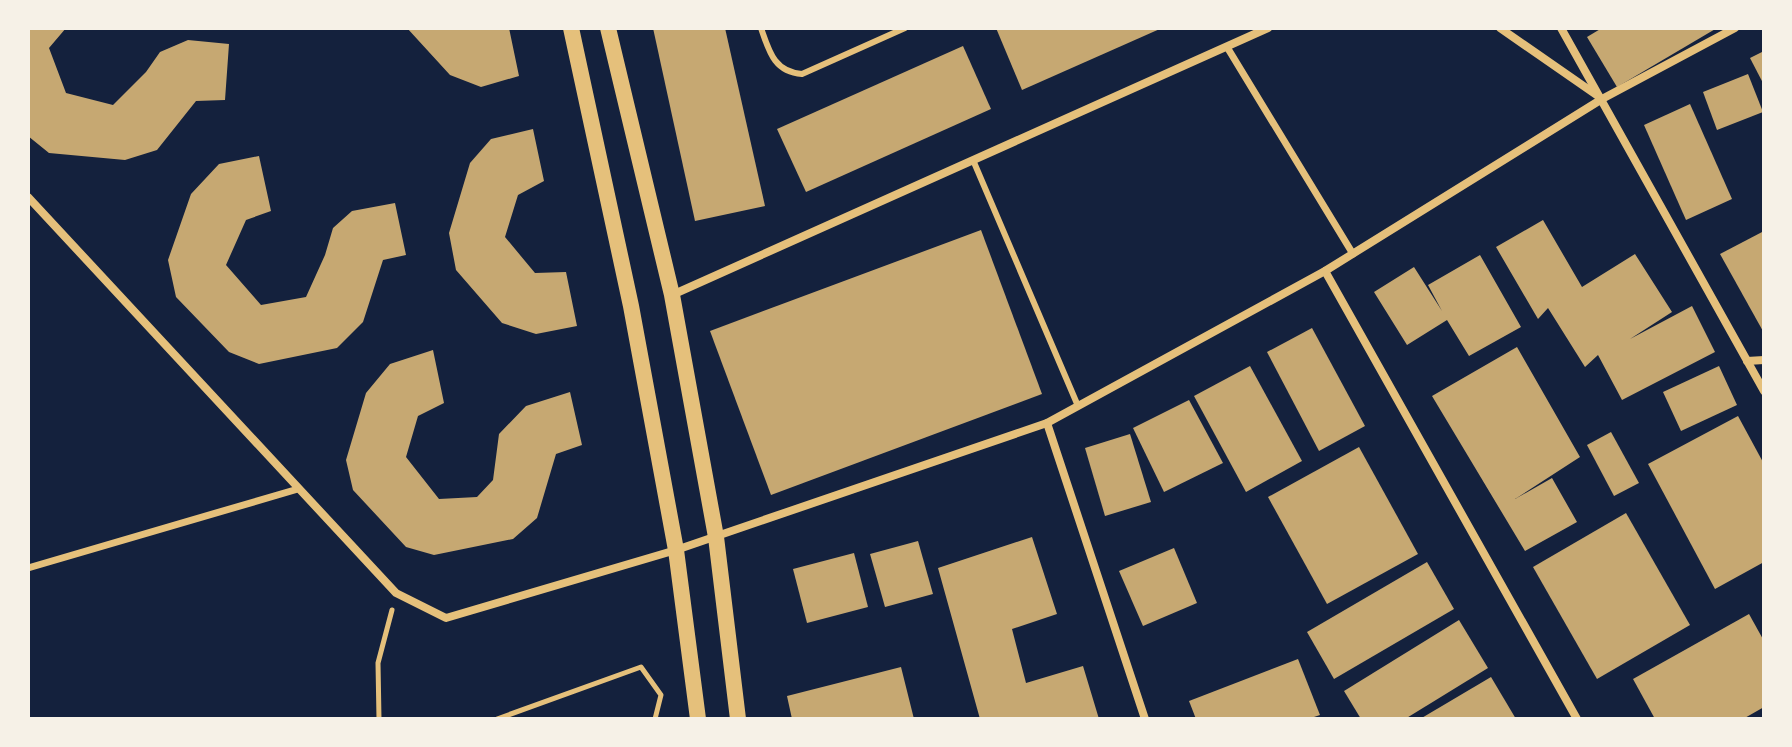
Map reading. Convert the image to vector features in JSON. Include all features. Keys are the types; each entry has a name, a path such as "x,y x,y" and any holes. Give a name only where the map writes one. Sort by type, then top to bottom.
{"main road":[{"path":"571,28 631,306 676,550 698,719"},
{"path":"608,28 672,295 716,537 738,719"}],"street":[{"path":"672,295 1268,28"},
{"path":"1500,28 1602,99"},
{"path":"1561,28 1764,391"},
{"path":"28,197 396,593 446,618 676,550 1047,423 1325,271 1602,99 1735,28"},
{"path":"1227,47 1353,254"},
{"path":"1325,271 1577,719"},
{"path":"1747,361 1764,360"},
{"path":"1047,423 1145,719"},
{"path":"28,568 298,489"}],"lane":[{"path":"761,28 771,57 778,65 786,71 802,74 905,28"},
{"path":"973,160 1078,406"}],"path":[{"path":"379,719 378,663 396,593"},
{"path":"497,719 641,667 661,695 655,719"}],"building":[{"path":"28,28 66,28 49,48 66,93 113,105 146,72 160,52 188,40 229,44 225,100 196,101 157,150 125,160 49,153 28,136"},
{"path":"407,28 509,28 519,76 481,87 450,75"},
{"path":"653,28 725,28 765,206 695,221"},
{"path":"996,28 1162,28 1022,90"},
{"path":"1602,28 1717,28 1617,87 1587,37"},
{"path":"963,46 991,109 806,192 777,129"},
{"path":"1764,51 1764,85 1750,58"},
{"path":"1748,74 1763,112 1717,130 1703,92"},
{"path":"1690,104 1732,199 1686,220 1644,125"},
{"path":"533,129 544,181 518,195 505,237 535,273 566,272 577,326 536,334 502,323 456,270 449,233 470,163 491,139"},
{"path":"259,156 271,211 246,220 226,265 261,305 306,297 333,228 352,211 395,203 406,255 383,260 363,322 337,348 259,364 229,352 176,297 168,260 191,194 219,164"},
{"path":"1543,220 1582,287 1635,254 1672,312 1630,339 1692,306 1715,352 1622,400 1598,355 1585,367 1548,308 1538,319 1496,247"},
{"path":"981,230 1042,394 771,495 710,331"},
{"path":"1764,231 1764,333 1720,254"},
{"path":"1480,255 1521,327 1469,356 1447,320 1407,345 1374,292 1414,267 1442,311 1428,285"},
{"path":"1312,328 1365,426 1319,451 1267,352"},
{"path":"1517,347 1580,457 1515,499 1552,478 1577,522 1525,551 1432,396"},
{"path":"433,350 444,403 418,416 406,457 439,499 477,497 493,480 499,434 526,406 570,392 582,445 556,454 537,518 513,539 434,555 406,547 353,490 346,460 366,393 390,364"},
{"path":"1250,366 1302,461 1246,492 1194,396"},
{"path":"1719,366 1737,405 1681,431 1663,392"},
{"path":"1189,400 1223,463 1164,492 1133,428"},
{"path":"1738,416 1764,464 1764,562 1715,589 1648,464"},
{"path":"1611,432 1639,483 1614,496 1587,445"},
{"path":"1130,434 1151,502 1105,516 1085,448"},
{"path":"1359,447 1418,554 1327,604 1268,497"},
{"path":"1626,513 1690,625 1597,679 1533,567"},
{"path":"1032,537 1057,614 1012,629 1026,683 1083,666 1099,719 980,719 938,568"},
{"path":"918,541 933,594 885,607 870,554"},
{"path":"1174,548 1197,603 1143,626 1119,571"},
{"path":"854,553 868,607 807,623 793,569"},
{"path":"1427,562 1454,609 1334,679 1307,632"},
{"path":"1749,614 1764,641 1764,707 1743,719 1655,719 1633,679"},
{"path":"1459,620 1488,668 1405,719 1361,719 1344,691"},
{"path":"1298,659 1320,715 1308,719 1196,719 1189,701"},
{"path":"901,667 914,719 792,719 787,696"},
{"path":"1491,677 1516,719 1420,719"}]}
